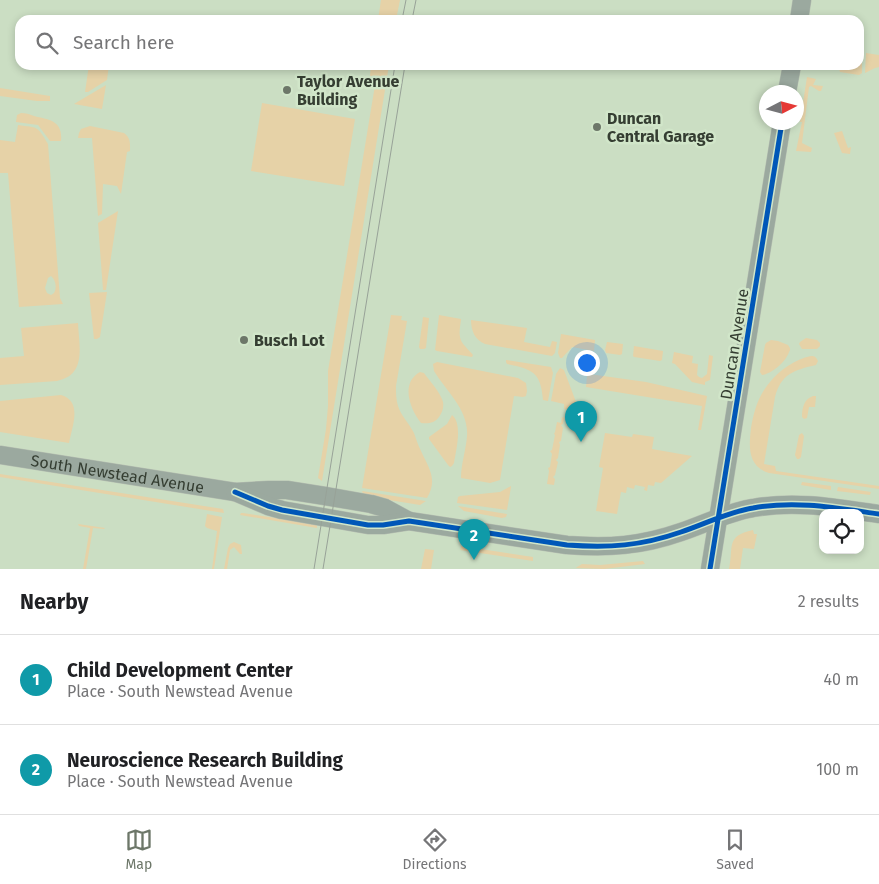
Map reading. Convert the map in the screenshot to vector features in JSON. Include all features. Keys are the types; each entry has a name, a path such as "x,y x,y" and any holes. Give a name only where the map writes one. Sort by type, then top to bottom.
{"street":[{"path":"800,15 802,0"},
{"path":"788,85 791,70"},
{"name":"Duncan Avenue","path":"710,569 781,130"},
{"name":"South Newstead Avenue","path":"0,455 235,492 282,510 368,525 409,521 567,545 606,547 646,543 747,509 766,506 790,504 818,505 879,514"}],"shaded area":[{"path":"0,0 879,0 879,569 0,569"},
{"path":"381,0 400,0 397,15 379,15"},
{"path":"866,53 879,55 879,67 865,73"},
{"path":"88,70 108,70 107,80 85,92"},
{"path":"370,70 388,70 322,481 318,478 326,429 328,371 375,85 370,75"},
{"path":"839,70 862,70 862,73 859,75 840,72"},
{"path":"807,77 816,79 813,85 823,86 821,91 811,86 809,87 804,127 804,96"},
{"path":"106,85 102,109 74,104"},
{"path":"0,88 50,96 50,101 0,96"},
{"path":"262,103 355,119 344,186 251,171"},
{"path":"21,113 54,122 60,129 61,141 50,141 38,125 16,122 17,115"},
{"path":"18,125 36,128 48,144 60,298 63,304 19,307 8,173 0,173 0,140 15,142","holes":["51,276 56,289 51,295 47,293 45,288 48,278"]},
{"path":"90,126 124,133 128,137 130,144 130,151 127,152 121,194 117,186 103,184 102,214 98,216 92,138 78,138 81,129"},
{"path":"800,130 804,130 802,143 812,148 811,152 796,151"},
{"path":"842,131 848,148 851,147 850,154 842,153 834,133"},
{"path":"118,211 106,290 103,290 98,223"},
{"path":"107,292 100,337 94,339 89,293"},
{"path":"391,315 402,316 401,320 407,321 396,386 396,399 399,410 414,433 431,474 432,485 427,498 362,488"},
{"path":"439,315 461,319 461,340 473,355 472,357 435,350"},
{"path":"423,317 429,318 426,348 420,349 419,347"},
{"path":"471,320 527,328 524,342 550,347 552,341 557,342 555,353 552,356 485,344 474,335"},
{"path":"78,323 79,358 73,373 67,378 57,381 0,385 0,358 24,356 21,328"},
{"path":"561,334 595,340 594,351 572,347 560,358 558,353"},
{"path":"806,338 817,340 820,346 817,349 802,349 799,344"},
{"path":"771,340 788,345 790,350 785,360 778,367 762,375 760,372 765,345"},
{"path":"607,342 623,344 622,354 606,353"},
{"path":"634,346 663,351 662,360 634,357"},
{"path":"674,352 693,356 692,363 698,364 697,375 702,378 707,374 709,355 713,356 710,380 705,382 705,385 692,382 672,363"},
{"path":"811,356 818,361 816,365 790,374 778,389 764,464 775,466 776,471 879,486 879,489 769,473 757,466 753,460 750,448 751,428 755,410 762,393 783,369 794,362"},
{"path":"506,360 551,367 553,373 548,401 543,400 540,383 534,373 507,364"},
{"path":"437,362 518,378 526,383 526,396 514,396 500,480 490,483 461,478 467,427 461,409 434,371 433,364"},
{"path":"560,368 564,370 576,402 575,411 564,409 564,404 551,401 556,374"},
{"path":"420,372 424,373 432,383 443,402 440,415 435,421 429,423 421,423 413,411 409,396 410,383"},
{"path":"589,374 646,382 707,396 701,430 698,430 702,406 586,387"},
{"path":"61,395 68,398 74,409 74,422 69,443 0,432 0,401"},
{"path":"816,396 815,407 809,407 807,418 804,419 802,417 802,410 804,404 807,399"},
{"path":"452,415 457,424 458,438 454,463 450,467 429,437 447,424"},
{"path":"562,417 564,418 561,425 563,428 561,441 559,442 558,458 556,460 558,462 553,477 555,479 554,485 547,484 548,468 550,467 552,454 550,451 552,450 557,422 561,423"},
{"path":"605,433 632,437 633,434 654,437 652,449 692,456 661,483 655,482 654,486 648,485 647,491 644,490 645,487 635,485 634,489 627,487 626,493 621,492 617,514 596,511 603,468 599,467"},
{"path":"802,433 804,436 801,457 797,459 795,455 799,435"},
{"path":"0,474 223,509 224,513 0,477"},
{"path":"802,482 831,486 831,490 801,485"},
{"path":"511,486 507,510 457,503 460,496 500,492"},
{"path":"838,487 871,492 870,495 837,491"},
{"path":"362,491 426,501 420,505 364,496"},
{"path":"458,506 507,514 506,517 502,518 464,511"},
{"path":"241,513 317,524 317,528 240,515"},
{"path":"207,514 222,517 214,569 212,569 217,531 205,526"},
{"path":"78,524 105,528 93,528 86,569 83,569 90,528 79,526"},
{"path":"753,530 754,534 757,534 754,549 743,548 740,569 729,569 734,539 744,532"},
{"path":"234,542 241,545 242,554 234,547 230,550 227,569 224,569 228,548"},
{"path":"461,546 533,557 533,561 460,550"},
{"path":"425,549 434,550 431,569 421,569"},
{"path":"643,561 645,564 604,569 576,568 582,564 600,565"}],"tram line":[{"path":"403,15 406,0"},
{"path":"413,15 416,0"},
{"path":"314,569 394,70"},
{"path":"323,569 404,70"}],"cycle path":[{"path":"710,569 781,130"},
{"path":"235,492 282,510 368,525 409,521 582,546 611,546 638,543 666,537 735,512 769,506 816,506 879,514"}],"place":[{"name":"Taylor Avenue Building","path":"287,90"},
{"name":"Duncan Central Garage","path":"597,127"},
{"name":"Busch Lot","path":"244,340"},
{"name":"Child Development Center","path":"581,442"},
{"name":"Neuroscience Research Building","path":"474,560"}]}
